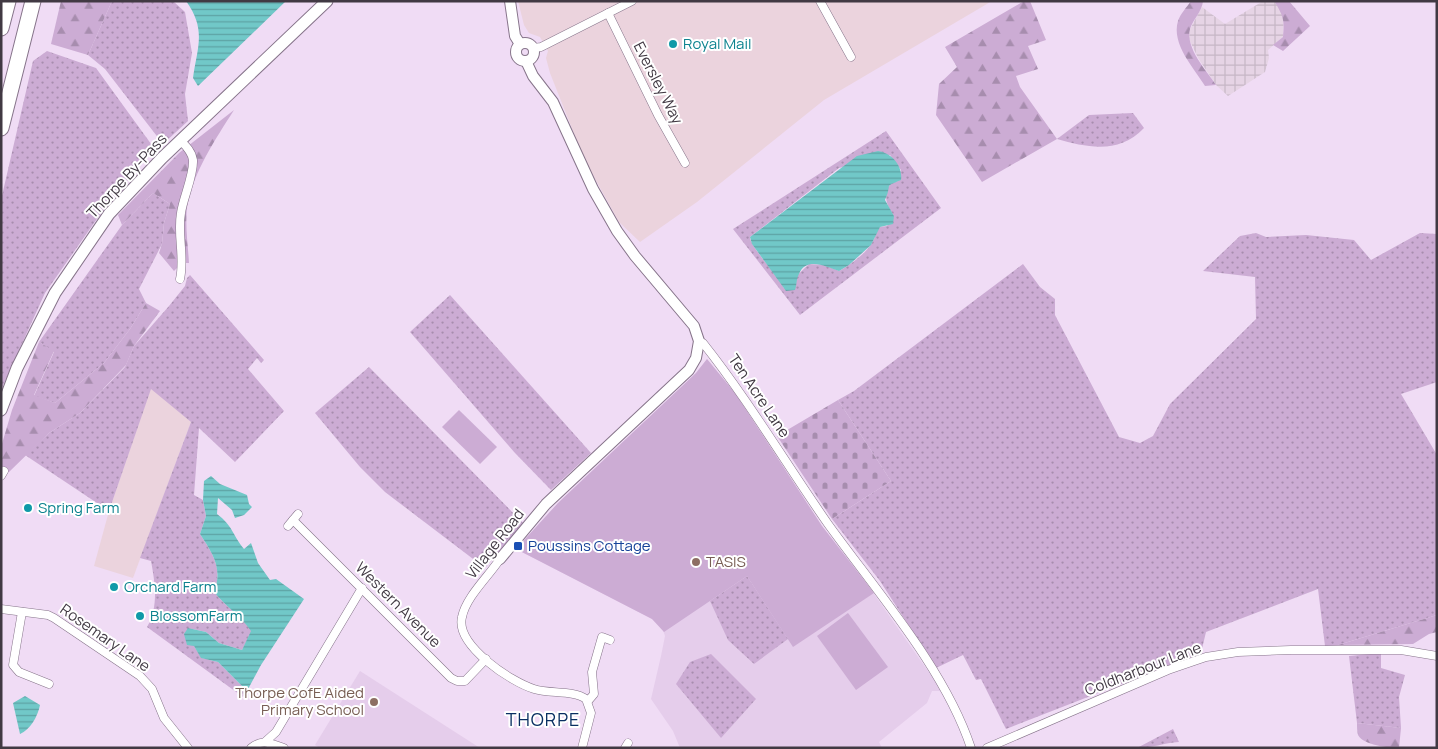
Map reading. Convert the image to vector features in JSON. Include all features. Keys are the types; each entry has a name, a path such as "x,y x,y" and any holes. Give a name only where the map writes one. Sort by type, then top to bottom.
{"highway":[{"path":"1,28 8,1"},
{"path":"1,128 33,1"}],"main road":[{"name":"Thorpe By-Pass","path":"1,410 17,368 38,325 83,249 109,214 181,141 327,1"}],"street":[{"path":"510,1 515,36 520,44"},
{"path":"534,48 632,1"},
{"path":"820,1 850,57"},
{"name":"Eversley Way","path":"608,13 658,115 685,163"},
{"path":"530,43 534,48 532,58 526,61 517,55 516,51 520,44 530,43"},
{"name":"Ten Acre Lane","path":"526,61 533,76 553,102 593,189 617,231 635,256 690,320 699,340 735,385 783,460 921,652 949,695 962,722 971,748"},
{"path":"180,279 182,263 180,220 192,166 191,155 181,141"},
{"name":"Village Road","path":"588,701 581,696 525,686 509,678 470,644 461,623 467,605 500,560 546,504 689,370 696,358 699,340"},
{"name":"Western Avenue","path":"293,520 454,680 462,682 470,679 486,659"},
{"path":"251,748 256,743 266,741 276,732 362,588"},
{"name":"Rosemary Lane","path":"1,609 54,618 140,676 152,689 164,718 188,748"},
{"path":"22,612 13,665 19,672 49,684"},
{"path":"582,748 590,721 591,707 588,701 594,694 592,672 602,638 610,640"},
{"name":"Coldharbour Lane","path":"987,748 1168,670 1206,657 1238,652 1300,650 1401,650 1437,656"},
{"path":"266,741 284,748"}],"shaded area":[{"path":"186,1 286,1 198,86 193,78 199,39 197,21"},
{"path":"518,1 992,1 824,100 697,202 640,242 619,222 584,159 550,73 546,58 548,51 540,37 529,33 524,25"},
{"path":"1263,1 1274,1 1284,15 1283,37 1268,50 1269,58 1265,72 1228,96 1216,85 1198,58 1189,39 1190,29 1202,7 1225,24"},
{"path":"878,151 892,157 900,170 901,180 890,185 885,200 894,216 893,224 880,227 871,245 849,265 839,271 823,265 807,265 798,276 795,290 786,291 752,244 750,237 857,156"},
{"name":"TASIS","path":"707,359 735,393 822,526 860,574 942,691 932,691 927,703 879,742 882,748 680,748 673,731 651,699 665,636 662,627 652,619 516,549 558,503 696,373"},
{"path":"151,388 191,422 133,578 94,566 109,511"},
{"path":"211,476 220,484 247,495 249,504 252,507 244,515 235,518 232,510 218,498 217,514 229,526 244,549 251,543 258,563 270,580 276,579 304,599 261,665 247,691 218,662 201,658 194,646 187,645 184,634 188,628 206,632 219,643 242,650 251,631 214,592 217,584 217,569 213,555 200,534 206,516 203,500 204,481"},
{"name":"Thorpe CofE Aided Primary School","path":"360,671 480,748 320,748 315,745"},
{"path":"25,696 40,705 33,722 20,734 13,703"}],"green space":[{"path":"61,1 112,1 88,55 51,44"},
{"path":"112,1 173,1 185,12 192,53 185,94 188,121 163,144 105,69 88,55"},
{"path":"1024,1 1030,1 1046,40 1028,46 1038,69 1016,76 1020,87 1057,139 982,182 936,115 939,84 957,67 945,47"},
{"path":"1191,1 1203,1 1201,9 1190,29 1191,44 1198,59 1216,85 1205,86 1185,55 1178,38 1178,21"},
{"path":"1274,1 1289,1 1310,26 1283,51 1273,45 1283,37 1284,26 1281,14"},
{"path":"47,51 96,68 154,148 99,216 45,293 1,390 1,200 33,61"},
{"path":"234,110 199,169 194,182 186,215 189,263 182,263 174,271 159,253 164,223 170,204 153,193 122,225 118,215 179,153"},
{"path":"1133,113 1144,128 1125,142 1103,147 1080,145 1057,139 1089,115"},
{"path":"886,131 941,208 800,315 733,229","holes":["890,155 901,170 898,181 892,182 886,195 887,203 894,216 887,226 878,229 874,239 863,254 839,271 825,265 809,264 784,288 751,242 750,237 839,168"]},
{"path":"153,193 170,204 164,223 162,244 139,289 146,303 130,329 104,363 55,403 34,396 54,352 39,342 122,225"},
{"path":"1256,233 1266,237 1306,235 1354,240 1371,260 1420,233 1437,234 1437,382 1401,394 1437,455 1437,615 1338,645 1325,646 1318,589 1206,632 1201,653 1006,729 981,679 976,680 963,655 936,668 880,581 832,519 891,481 838,400 854,391 1023,264 1040,287 1055,299 1055,315 1119,437 1140,443 1153,436 1170,404 1256,319 1255,277 1203,271 1240,236"},
{"path":"190,275 264,360 261,363 257,358 248,369 284,411 235,462 199,428 194,495 203,500 206,516 200,534 213,555 217,569 217,584 214,592 252,631 242,650 219,643 206,632 188,628 194,646 202,658 218,662 247,691 243,697 147,627 155,603 155,586 151,561 140,558 191,422 151,389 109,511 25,455 49,433 80,413 125,367 134,346 185,286"},
{"path":"450,295 591,453 551,490 515,453 410,332"},
{"path":"146,303 160,311 134,346 126,365 80,413 49,433 9,472 1,473 1,447 12,410 39,342 54,351 34,395 55,403 104,363 130,329"},
{"path":"707,359 735,393 822,526 874,593 793,647 747,576 664,632 652,619 516,549 558,503 696,373"},
{"path":"369,367 523,523 485,568 385,492 360,467 315,413"},
{"path":"838,400 891,481 832,519 777,436"},
{"path":"459,410 497,447 480,464 442,427"},
{"path":"747,576 788,639 754,664 728,640 710,601"},
{"path":"848,613 888,667 856,690 817,636"},
{"path":"1437,615 1437,632 1429,634 1413,644 1338,645"},
{"path":"1381,653 1381,668 1405,675 1399,697 1401,728 1357,723 1349,656"},
{"path":"711,654 756,699 721,738 676,684 690,662"},
{"path":"1357,723 1401,728 1399,748 1383,747 1365,741 1358,735"},
{"path":"1173,729 1179,742 1137,748"}],"place":[{"name":"Royal Mail","path":"673,44"},
{"name":"Spring Farm","path":"28,508"},
{"name":"Poussins Cottage","path":"518,546"},
{"name":"TASIS","path":"696,562"},
{"name":"Orchard Farm","path":"114,587"},
{"name":"BlossomFarm","path":"140,616"},
{"name":"Thorpe CofE Aided Primary School","path":"374,702"}],"district":[{"name":"THORPE","path":"543,720"}]}
